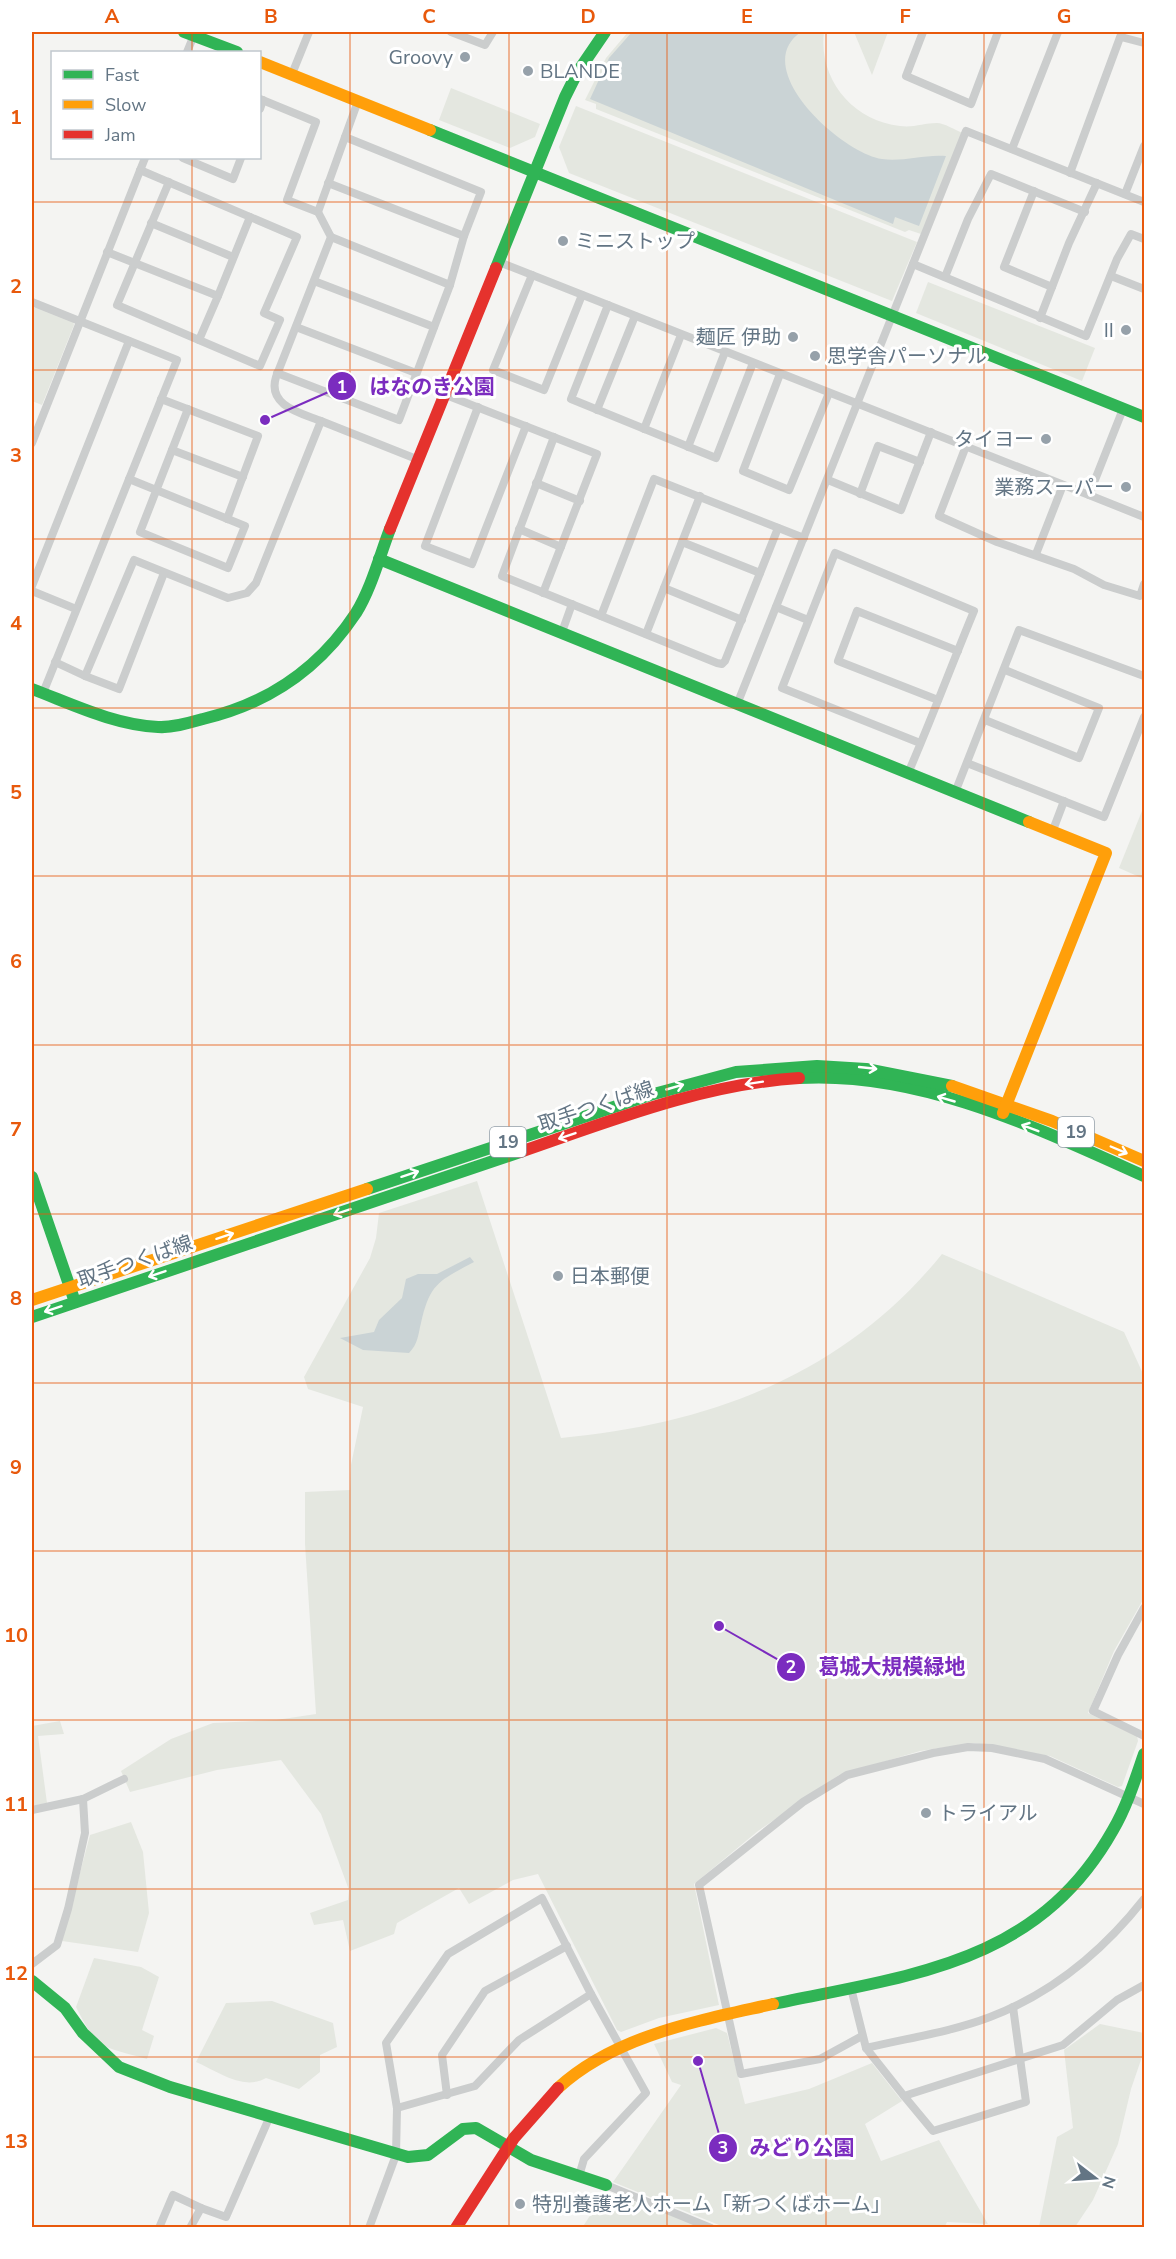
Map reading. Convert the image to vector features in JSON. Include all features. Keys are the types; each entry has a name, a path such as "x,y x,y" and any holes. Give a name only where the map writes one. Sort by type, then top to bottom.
{"street":[{"path":"292,74 309,32"},
{"path":"451,32 485,45 493,32"},
{"path":"32,302 177,360 55,662 37,691 119,721 160,727 234,714 276,694 332,647 357,611 534,172 573,81 605,32"},
{"path":"923,32 906,76 971,104 998,32"},
{"path":"1012,149 1058,32"},
{"path":"187,51 189,33 234,51"},
{"path":"1070,173 1122,34 1144,43"},
{"path":"261,62 1144,417"},
{"path":"318,212 358,101"},
{"path":"261,103 316,122 287,200 318,212 331,237 450,285"},
{"path":"738,702 966,130 1144,202"},
{"path":"278,373 399,420 450,285 464,236 481,192 345,137"},
{"path":"1125,194 1144,146"},
{"path":"32,443 145,159"},
{"path":"185,159 233,179 241,159"},
{"path":"140,170 169,182 297,237 264,314 279,320 260,366 117,305 169,182"},
{"path":"945,277 968,219 991,174 1085,212"},
{"path":"328,183 464,236"},
{"path":"1040,318 1096,183"},
{"path":"1034,191 1004,267 1052,287"},
{"path":"199,340 250,217"},
{"path":"152,223 233,257"},
{"path":"913,264 967,289 1086,336 1131,234 1144,239"},
{"path":"331,237 274,388 280,402 418,460"},
{"path":"107,252 218,296"},
{"path":"499,262 1144,517"},
{"path":"532,275 493,370 544,390 582,295"},
{"path":"1111,276 1144,289"},
{"path":"314,281 434,327"},
{"path":"608,305 570,399 688,447 716,458 753,363"},
{"path":"597,410 635,316"},
{"path":"296,327 416,373"},
{"path":"644,429 681,334"},
{"path":"32,586 129,341"},
{"path":"688,447 725,352"},
{"path":"780,374 743,471 789,490 829,393"},
{"path":"446,395 597,454 543,593"},
{"path":"161,399 258,436 227,519"},
{"path":"478,407 425,546 472,564 526,426"},
{"path":"129,479 157,490 245,526 228,568 140,532 157,490 188,409"},
{"path":"1089,495 1123,409"},
{"path":"85,676 134,560 228,598 247,593 256,583 321,421"},
{"path":"828,480 901,510 931,432"},
{"path":"554,437 502,576 543,593 722,664 778,528"},
{"path":"860,494 878,446 920,462"},
{"path":"966,446 939,516 997,542 1036,554 1104,585 1140,596 1144,584"},
{"path":"172,450 243,477"},
{"path":"601,616 654,478 804,538"},
{"path":"536,483 579,501"},
{"path":"1036,554 1063,485"},
{"path":"646,634 700,496"},
{"path":"519,529 561,547"},
{"path":"682,542 760,573"},
{"path":"909,771 974,610 835,553 782,687 920,743"},
{"path":"379,559 956,790 1106,853 1002,1117"},
{"path":"55,662 119,689 164,573"},
{"path":"664,588 742,620"},
{"path":"32,591 76,609"},
{"path":"562,632 572,604"},
{"path":"776,607 808,620"},
{"path":"938,700 838,661 857,611 958,651"},
{"path":"956,790 1019,630 1144,676"},
{"path":"985,720 1079,758 1099,708 1005,670"},
{"path":"967,763 1104,818 1144,717"},
{"path":"1053,830 1064,801"},
{"name":"取手つくば線","path":"32,1300 650,1095 728,1074 794,1065 863,1067 923,1078 1007,1104 1144,1161"},
{"name":"取手つくば線","path":"32,1317 653,1107 730,1086 794,1079 862,1081 921,1092 1002,1117 1144,1176"},
{"path":"32,1177 75,1302"},
{"path":"1144,1608 1118,1655 1094,1711 1144,1736"},
{"path":"862,2036 820,2059 741,2074 699,1885 803,1802 847,1775 933,1753 968,1748 992,1748 1045,1759 1144,1804"},
{"path":"456,2228 508,2145 557,2088 589,2064 621,2046 656,2032 959,1961 992,1947 1033,1923 1063,1898 1094,1862 1114,1830 1129,1797 1144,1754"},
{"path":"32,1810 83,1799 123,1779"},
{"path":"32,1964 57,1944 85,1833 83,1799"},
{"path":"369,2228 396,2155 397,2109 386,2043 448,1954 542,1898 591,1994 646,2093 584,2159 579,2176"},
{"path":"866,2048 962,2026 1013,2007 1046,1990 1088,1959 1123,1926 1144,1899"},
{"path":"447,2095 442,2055 485,1991 567,1946"},
{"path":"32,1981 65,2008 83,2033 119,2067 170,2087 396,2155 416,2158 428,2155 463,2129 485,2131 531,2160 606,2185 711,2228"},
{"path":"904,2096 1063,2045 1117,2000 1144,1985"},
{"path":"851,1988 866,2048 933,2131 1026,2102 1013,2007"},
{"path":"397,2109 475,2086 519,2040 591,1994"},
{"path":"159,2228 173,2195 226,2217 270,2116"},
{"path":"190,2228 201,2208"}],"shaded area":[{"path":"628,32 824,32 827,66 833,81 842,95 867,116 905,126 940,123 963,133 921,234 909,230 905,232 596,109 596,104 585,100 606,58"},
{"path":"632,32 801,32 788,48 786,66 793,86 806,107 824,126 845,142 882,159 946,156 919,226 895,217 893,224 590,99 609,58"},
{"path":"854,32 888,32 872,75"},
{"path":"451,88 540,124 535,137 510,148 439,120"},
{"path":"576,106 917,242 892,301 569,173 559,147"},
{"path":"928,282 1095,348 1082,381 916,313"},
{"path":"36,307 73,321 74,325 42,405 32,401 32,309"},
{"path":"1144,806 1144,879 1119,868"},
{"path":"477,1181 561,1438 616,1431 670,1420 722,1405 771,1386 818,1361 863,1331 904,1296 942,1254 1124,1332 1144,1376 1144,1598 1114,1651 1088,1713 1137,1736 1138,1741 1122,1786 1118,1787 1050,1756 974,1743 920,1751 839,1775 758,1831 694,1884 719,2005 659,2018 621,2032 617,2030 538,1874 513,1880 469,1904 459,1888 397,1923 394,1934 350,1951 343,1920 314,1925 310,1913 348,1900 349,1890 321,1814 281,1760 217,1770 130,1792 121,1771 171,1739 213,1723 276,1720 316,1714 305,1544 305,1492 350,1490 351,1465 363,1407 308,1389 304,1377 370,1258 376,1238 379,1213"},
{"path":"470,1257 474,1262 444,1279 432,1291 424,1310 416,1343 409,1353 363,1350 340,1338 374,1332 379,1320 402,1298 406,1279 418,1274 437,1274"},
{"path":"60,1721 64,1734 38,1736 47,1803 32,1806 32,1726"},
{"path":"131,1822 143,1852 149,1913 138,1952 62,1941 90,1835"},
{"path":"94,1958 141,1967 159,1977 142,2030 154,2036 147,2059 103,2045 90,2032 76,2007"},
{"path":"272,2001 333,2023 337,2047 320,2055 320,2072 299,2089 266,2078 249,2082 231,2079 196,2062 226,2003"},
{"path":"1100,2024 1144,2033 1144,2051 1131,2089 1118,2144 1093,2200 1075,2227 1039,2227 1057,2137 1073,2128 1064,2050"},
{"path":"716,2028 727,2033 745,2104 809,2089 872,2063 902,2101 865,2124 881,2161 939,2140 988,2224 947,2222 944,2228 724,2227 613,2182 681,2085 672,2082 654,2044"},
{"path":"606,2191 702,2227 582,2228"}],"traffic: fast":[{"path":"184,32 234,51"},
{"path":"496,268 565,97 577,73 605,32"},
{"path":"430,130 1144,417"},
{"path":"32,689 109,718 158,727 187,724 249,704 290,681 308,667 341,633 356,613 366,593 390,529"},
{"path":"379,559 1029,822"},
{"path":"367,1189 650,1095 736,1072 817,1066 866,1069 952,1086"},
{"path":"799,1078 844,1078 933,1093 1020,1122 1144,1176"},
{"path":"32,1317 520,1152"},
{"path":"32,1177 75,1302"},
{"path":"773,2004 921,1972 966,1957 1008,1937 1047,1910 1082,1875 1118,1821 1144,1754"},
{"path":"32,1981 65,2008 83,2033 119,2067 170,2087 408,2157 428,2155 463,2129 476,2128 531,2160 606,2185"}],"traffic: slow":[{"path":"261,62 430,130"},
{"path":"1003,1113 1106,853 1029,822"},
{"path":"952,1086 1052,1121 1144,1161"},
{"path":"32,1300 367,1189"},
{"path":"558,2088 581,2070 606,2055 659,2032 773,2004"}],"traffic: jam":[{"path":"390,529 496,268"},
{"path":"520,1152 692,1096 763,1082 799,1078"},
{"path":"456,2228 514,2138 558,2088"}],"place":[{"name":"Groovy","path":"465,57"},
{"name":"BLANDE","path":"528,71"},
{"name":"ミニストップ","path":"563,241"},
{"name":"II","path":"1126,330"},
{"name":"麺匠 伊助","path":"793,337"},
{"name":"思学舎パーソナル","path":"815,356"},
{"name":"はなのき公園","path":"265,420"},
{"name":"タイヨー","path":"1046,439"},
{"name":"業務スーパー","path":"1126,487"},
{"name":"日本郵便","path":"558,1276"},
{"name":"葛城大規模緑地","path":"719,1626"},
{"name":"トライアル","path":"926,1813"},
{"name":"みどり公園","path":"698,2061"},
{"name":"特別養護老人ホーム「新つくばホーム」","path":"520,2204"}]}
